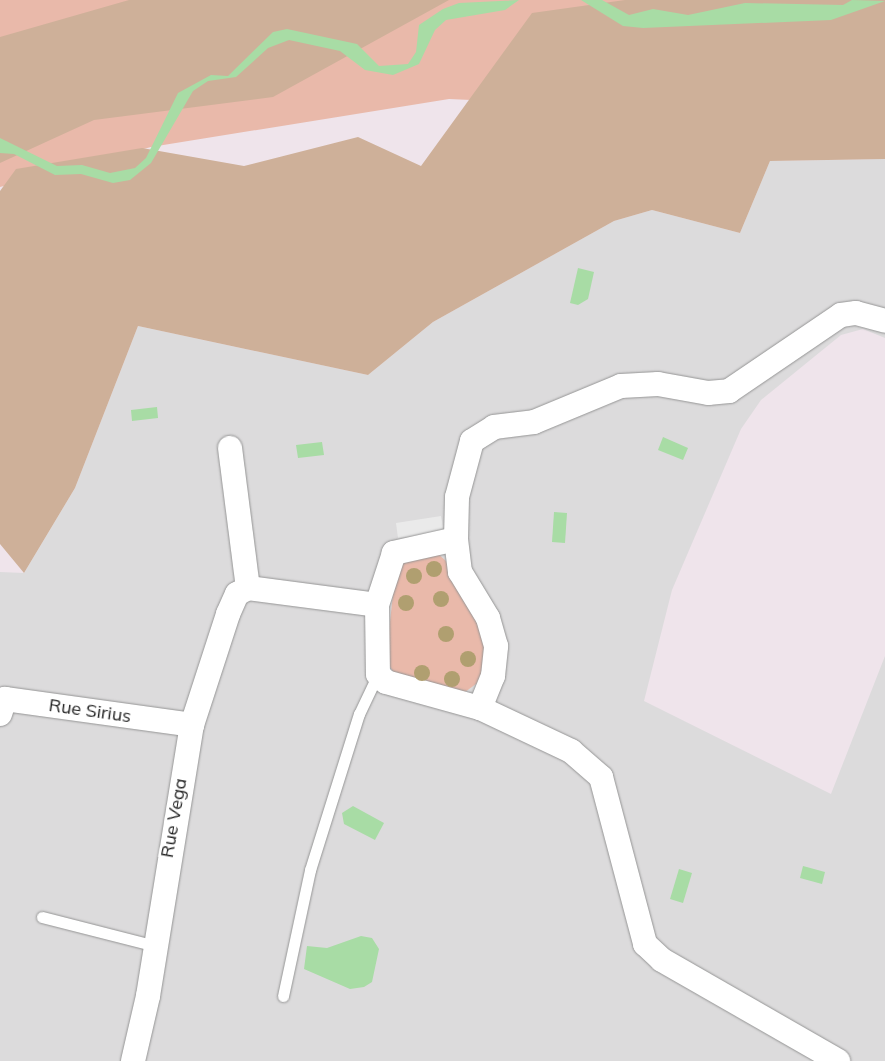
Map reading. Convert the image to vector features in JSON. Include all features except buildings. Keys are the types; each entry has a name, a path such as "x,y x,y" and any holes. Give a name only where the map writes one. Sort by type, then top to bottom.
{"street":[{"path":"480,708 493,676 496,646 488,618 460,572 456,539 466,450 481,432 534,422 629,384 729,391 841,315 856,313 885,322"},
{"path":"230,448 248,588 376,605"},
{"path":"456,539 394,553 376,605 378,674 386,682 480,708 571,751 601,777 645,944 662,960 838,1061"},
{"name":"Rue Vega","path":"133,1061 156,946 192,725 228,614 237,594 248,588"},
{"name":"Rue Sirius","path":"2,704 192,725"}],"lane":[{"path":"283,996 312,862 359,714 378,674"},
{"path":"42,917 156,946"}],"shaded area":[{"path":"0,0 885,0 713,111 449,99 151,147 0,187"},
{"path":"129,0 449,0 273,97 94,120 0,163 0,37"},
{"path":"519,0 505,10 446,20 435,30 419,64 393,75 365,70 340,51 289,40 268,48 236,77 208,81 193,91 151,163 130,180 113,183 81,174 55,175 14,154 0,153 0,138 57,166 82,165 110,173 135,168 146,158 178,93 211,75 228,76 273,32 287,29 357,44 379,66 408,64 416,52 419,25 443,9 459,3"},
{"path":"581,0 602,0 629,15 653,9 688,15 745,3 843,5 852,0 885,1 831,20 643,28 623,26"},
{"path":"625,0 885,0 885,159 770,161 740,233 652,210 614,221 433,322 368,375 138,326 75,488 24,573 0,544 0,191 16,169 142,148 244,166 358,137 421,166 532,13"},
{"path":"885,159 885,338 863,329 841,335 761,400 741,429 672,590 644,701 831,794 885,656 885,1061 0,1061 0,572 24,573 75,488 138,326 368,375 433,322 614,221 652,210 740,233 770,161"},
{"path":"578,268 594,272 588,299 578,305 570,303"},
{"path":"157,407 158,418 132,421 131,410"},
{"path":"663,437 688,448 683,460 658,450"},
{"path":"322,442 324,455 298,458 296,445"},
{"path":"554,512 567,513 565,543 552,542"},
{"path":"441,516 444,532 398,538 396,523"},
{"path":"437,553 446,561 490,644 480,681 461,695 394,673 386,660 395,575 404,559"},
{"path":"353,806 384,823 375,840 344,824 342,813"},
{"path":"803,866 825,872 822,884 800,878"},
{"path":"679,869 692,873 683,903 670,899"},
{"path":"361,936 372,938 379,949 372,982 364,987 350,989 304,969 307,946 327,948"}]}
